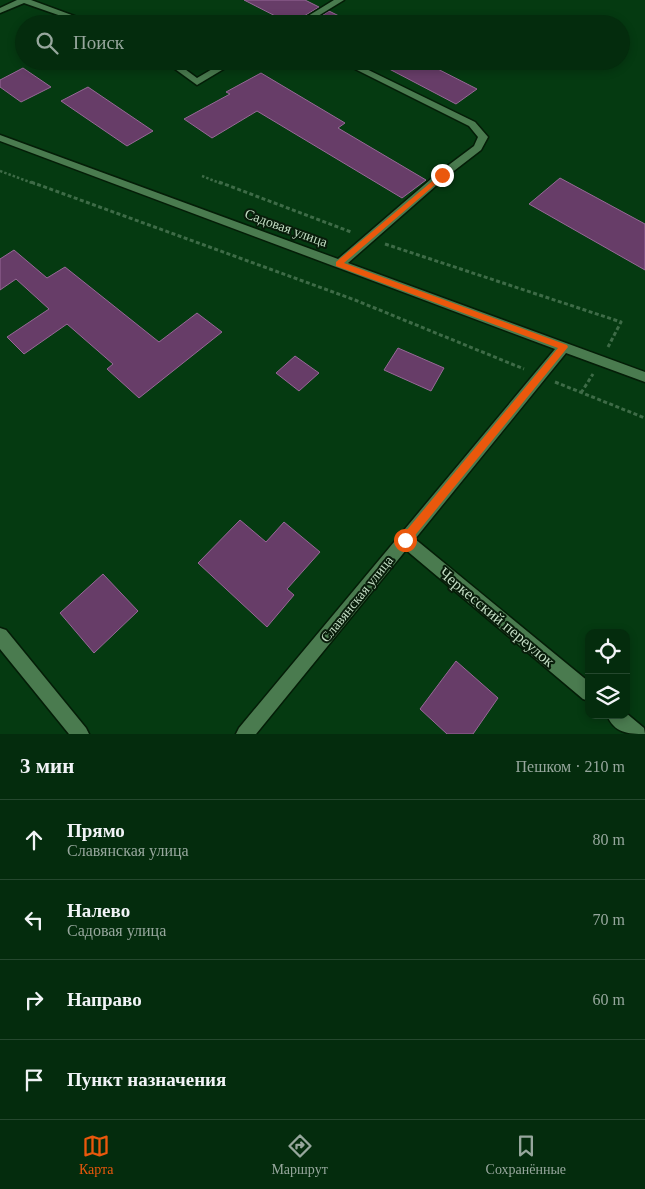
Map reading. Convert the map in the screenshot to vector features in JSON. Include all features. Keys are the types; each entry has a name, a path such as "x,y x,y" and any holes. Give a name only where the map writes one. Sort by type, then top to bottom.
{"street":[{"path":"0,11 23,0 66,15"},
{"path":"314,15 340,0"},
{"path":"180,70 197,82 218,70"},
{"path":"339,264 442,175 478,148 483,137 472,124 361,70"},
{"name":"Садовая улица","path":"0,138 645,377"},
{"name":"Славянская улица","path":"246,734 564,347"},
{"name":"Черкесский переулок","path":"405,540 585,691"},
{"path":"0,636 80,734"},
{"path":"620,719 638,734"}],"path":[{"path":"0,171 355,300 645,418"},
{"path":"202,176 368,239 621,322 582,393"}],"building":[{"path":"244,0 305,0 319,7 306,15 273,15"},
{"path":"329,11 337,15 323,15"},
{"path":"19,70 26,70 51,87 21,102 0,87 0,80"},
{"path":"391,70 440,70 477,89 456,104"},
{"path":"261,73 345,123 338,128 426,180 402,198 257,111 212,138 184,119 230,94 226,92"},
{"path":"88,87 153,131 127,146 61,101"},
{"path":"560,178 645,224 645,270 529,204"},
{"path":"14,250 47,278 65,267 159,342 197,313 222,332 139,398 107,369 113,364 67,324 24,354 7,337 49,309 16,279 0,290 0,259"},
{"path":"398,348 444,368 431,391 384,370"},
{"path":"295,356 319,373 299,391 276,373"},
{"path":"240,520 266,542 284,522 320,552 287,589 294,595 267,627 198,563"},
{"path":"103,574 138,611 94,653 60,613"},
{"path":"456,661 498,698 473,734 447,734 420,709"}],"route":[{"path":"405,540 564,347 339,264 442,175"}]}
